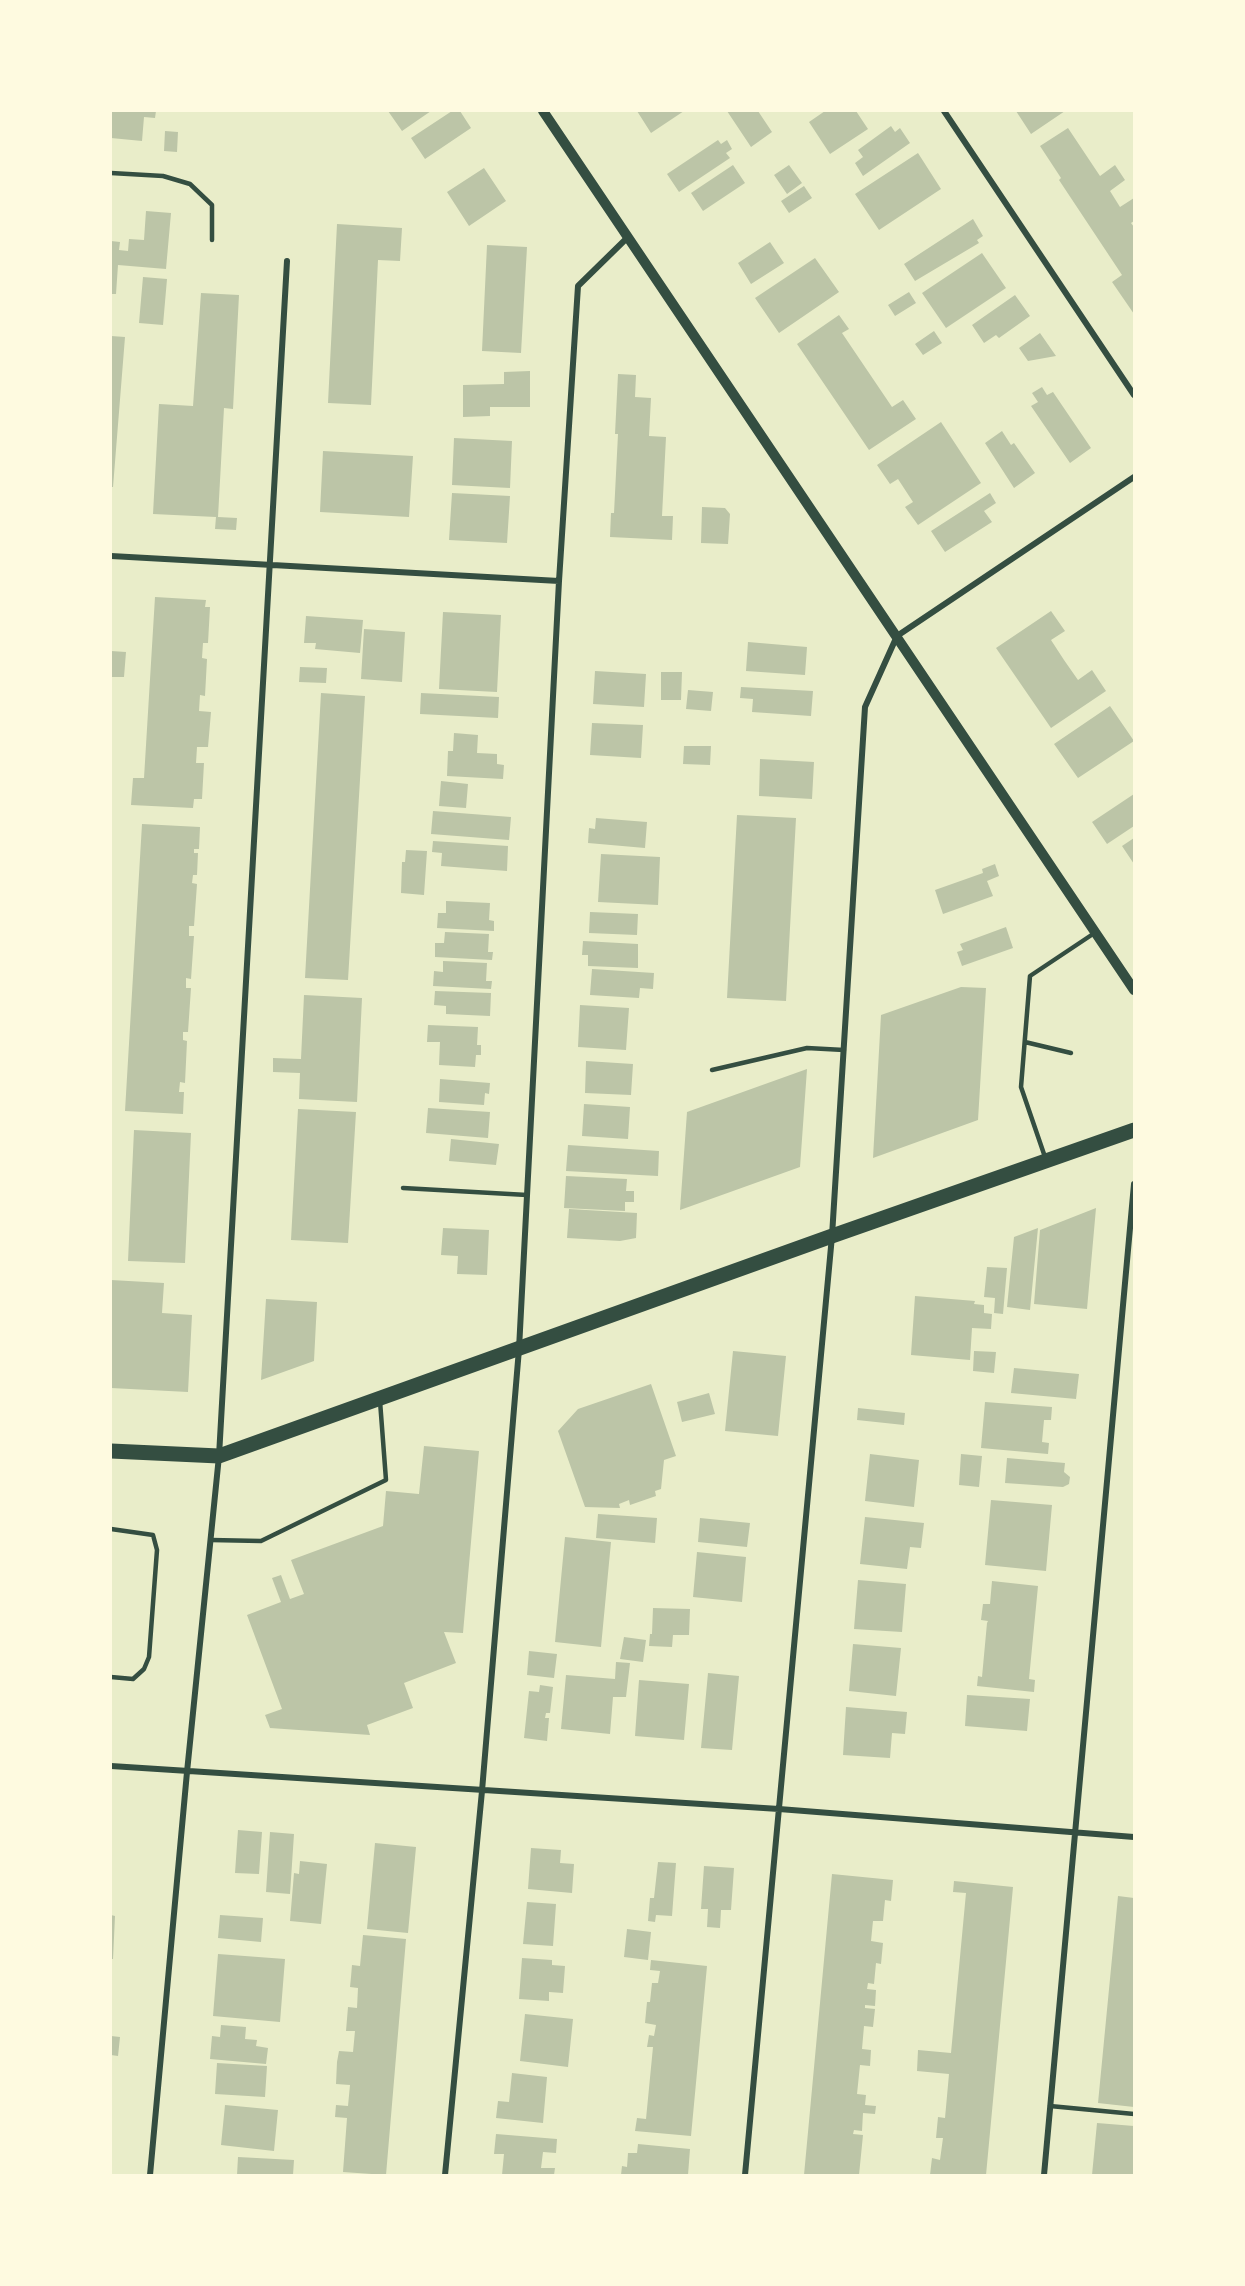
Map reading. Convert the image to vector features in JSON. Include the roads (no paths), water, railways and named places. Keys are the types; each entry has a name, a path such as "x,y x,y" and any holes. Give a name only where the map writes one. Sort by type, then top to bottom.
{"main road":[{"path":"111,1451 219,1456 1134,1130"}],"street":[{"path":"543,111 1134,990"},
{"path":"944,111 1134,395"},
{"path":"445,2175 482,1791 519,1349 559,581 578,286 628,237"},
{"path":"150,2175 219,1456 287,261"},
{"path":"745,2175 832,1236 865,707 897,636 1134,477"},
{"path":"111,556 559,581"},
{"path":"1044,2175 1134,1185"},
{"path":"111,1766 779,1809 1134,1837"}],"lane":[{"path":"111,173 163,176 190,184 212,206 212,240"},
{"path":"1046,1161 1021,1087 1030,976 1096,932"},
{"path":"1025,1042 1071,1053"},
{"path":"712,1070 807,1048 844,1050"},
{"path":"403,1188 527,1195"},
{"path":"211,1540 261,1541 386,1480 380,1399"},
{"path":"111,1529 153,1535 157,1550 149,1657 144,1669 134,1679 111,1677"},
{"path":"1050,2106 1134,2114"}]}
